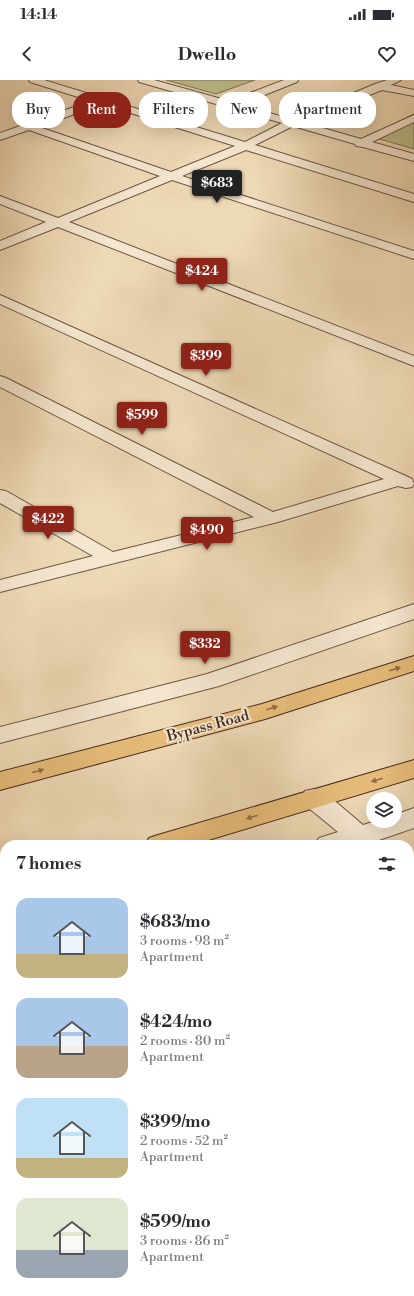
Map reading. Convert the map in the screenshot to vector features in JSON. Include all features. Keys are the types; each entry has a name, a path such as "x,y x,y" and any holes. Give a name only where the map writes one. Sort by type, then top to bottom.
{"main road":[{"name":"Bypass Road","path":"0,780 264,711 414,662"},
{"path":"184,840 314,798 414,769"}],"street":[{"path":"34,80 73,92"},
{"path":"143,80 216,101"},
{"path":"262,92 293,80"},
{"path":"365,92 396,80"},
{"path":"379,86 414,93"},
{"path":"131,110 414,198"},
{"path":"360,144 414,118"},
{"path":"0,137 27,128"},
{"path":"33,128 171,176 414,256"},
{"path":"0,246 245,146 282,128"},
{"path":"308,128 360,144 414,158"},
{"path":"0,200 414,361"},
{"path":"0,298 407,483"},
{"path":"0,381 271,518"},
{"path":"0,586 112,559 407,483"},
{"path":"0,495 112,559"},
{"path":"0,735 211,681 414,611"},
{"path":"314,798 363,840"},
{"path":"366,840 414,818"}],"green space":[{"path":"166,80 255,80 222,92 216,92 216,94"},
{"path":"414,114 414,149 369,136"}]}
